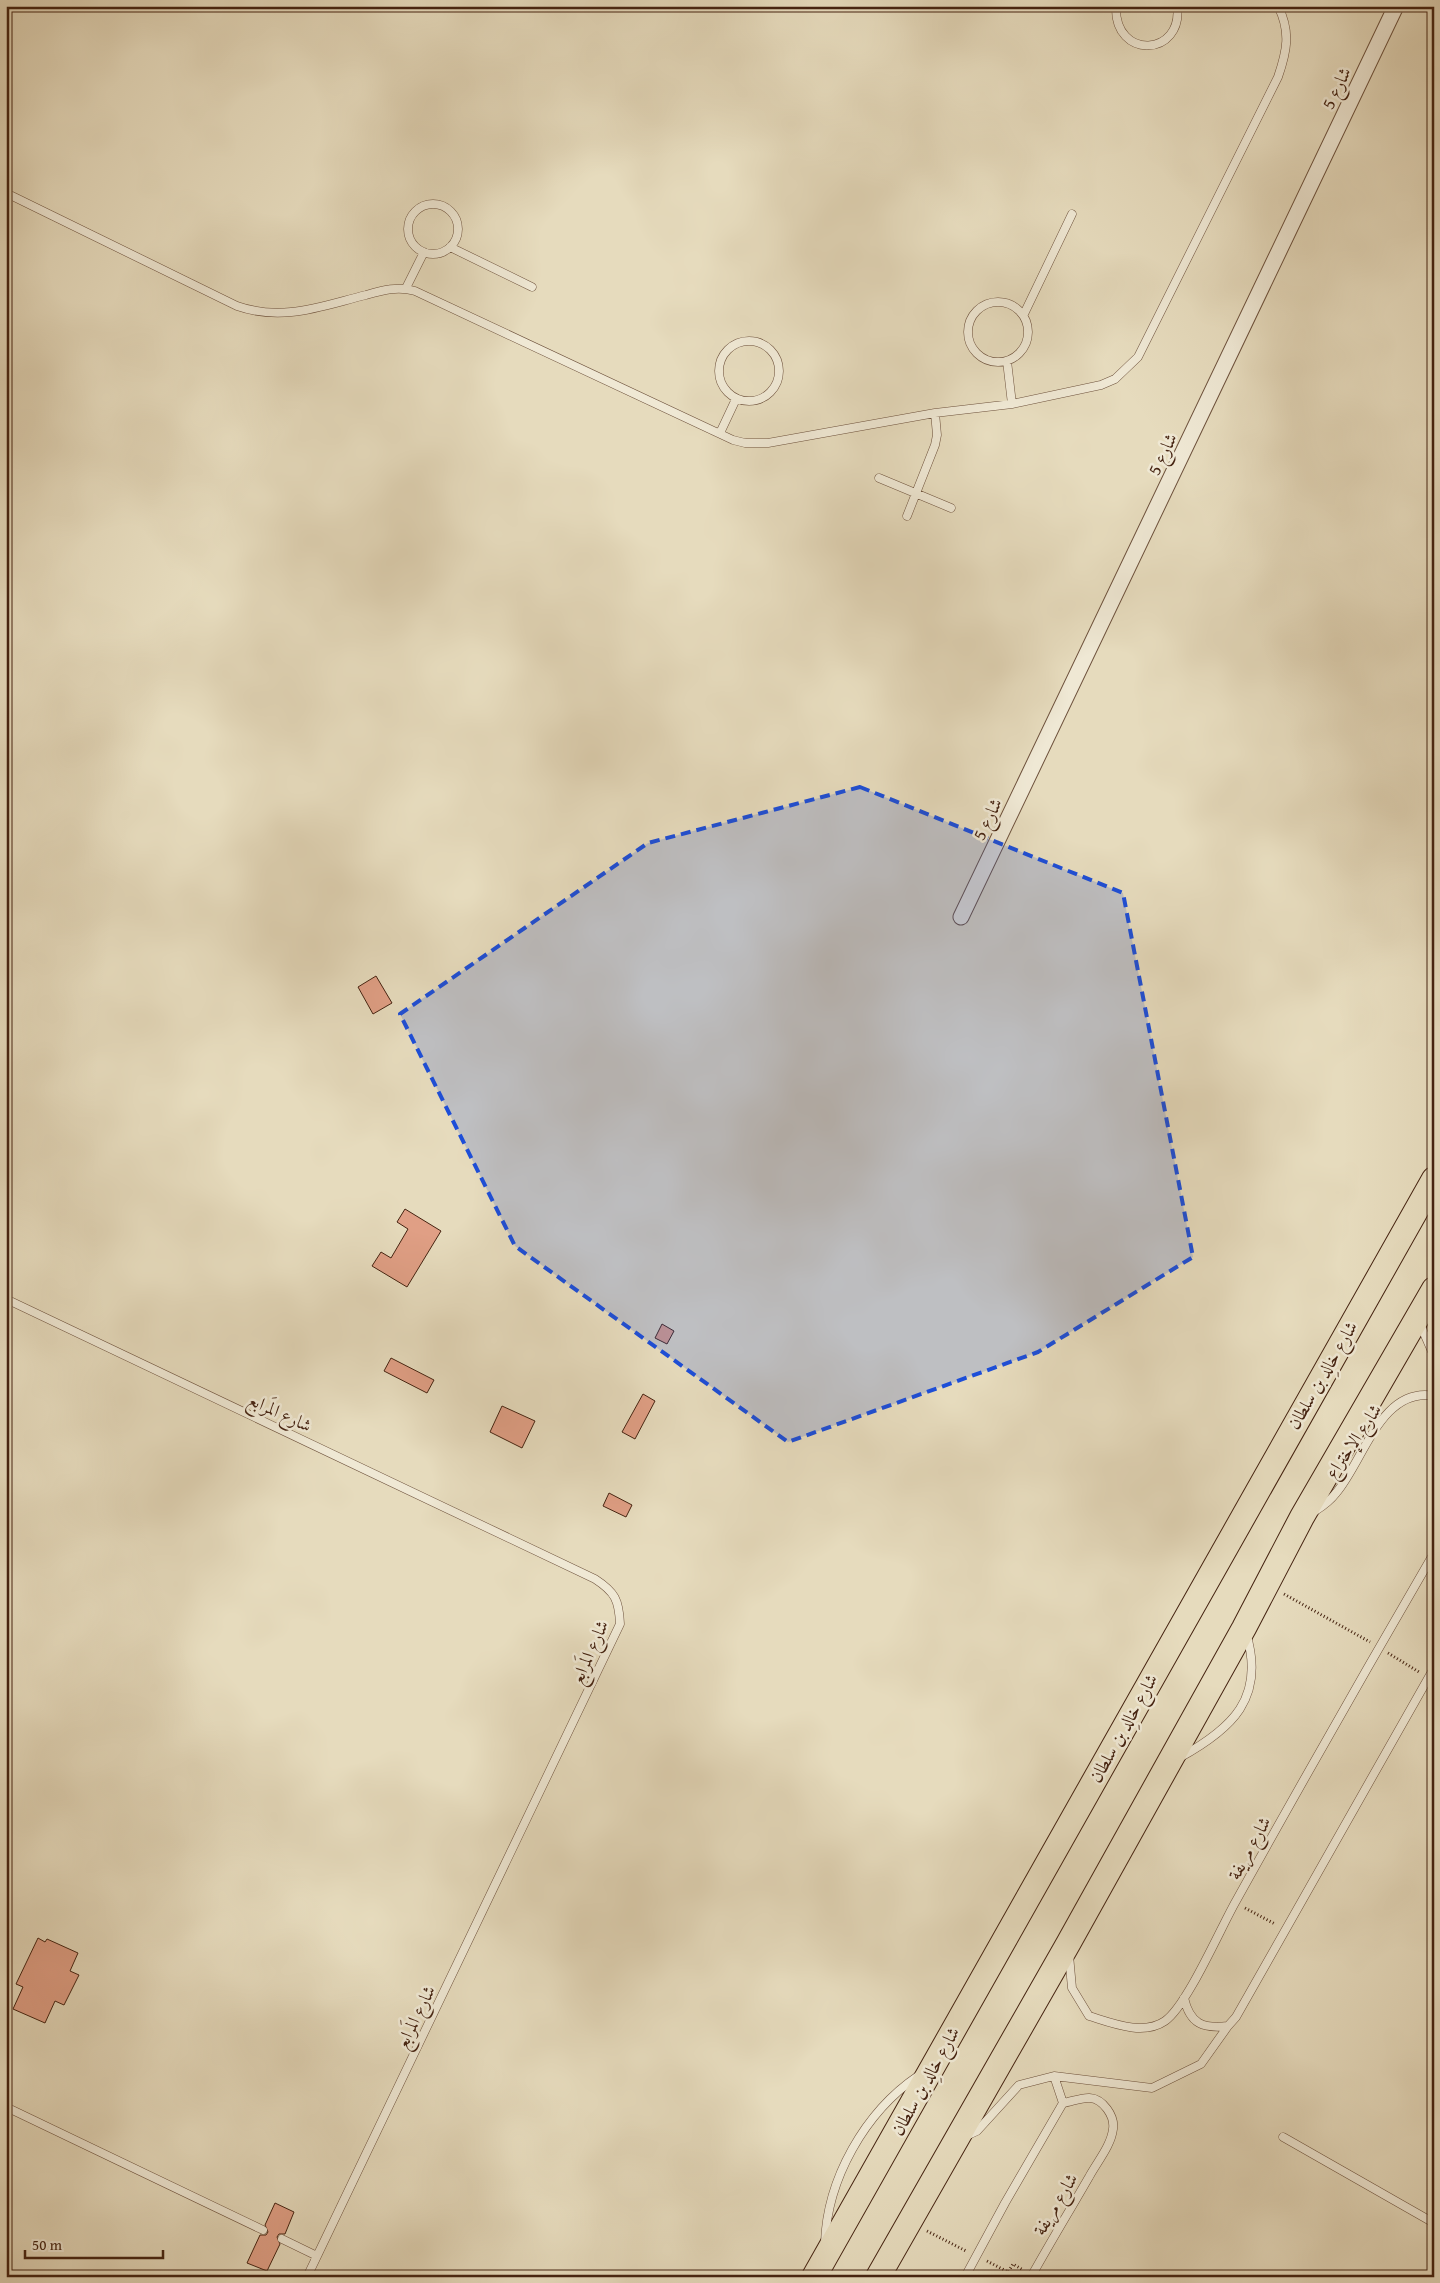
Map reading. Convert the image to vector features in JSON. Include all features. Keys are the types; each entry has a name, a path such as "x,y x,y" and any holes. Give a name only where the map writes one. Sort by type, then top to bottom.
{"main road":[{"name":"شارع خالِد بن سلطان","path":"819,2268 1434,1179"},
{"path":"878,2277 1169,1764 1244,1628 1302,1517 1434,1289"}],"street":[{"name":"شارع 5","path":"961,917 1396,6"}],"lane":[{"path":"1116,6 1117,27 1131,42 1151,46 1170,37 1179,19 1178,6"},
{"path":"6,193 237,306 253,312 286,314 385,290 406,288 720,433 745,444 757,445 935,413 1012,404 1101,385 1115,379 1138,357 1278,77 1287,49 1285,24 1278,6"},
{"path":"427,204 440,204 451,211 457,223 457,236 450,247 442,252 433,254 424,252 413,245 408,233 409,220 416,210 427,204"},
{"path":"1024,314 1072,214"},
{"path":"450,247 532,287"},
{"path":"406,288 424,252"},
{"path":"998,301 1012,305 1024,314 1029,328 1027,342 1020,354 1008,361 993,362 979,356 970,344 968,330 972,315 983,305 998,301"},
{"path":"754,341 767,347 776,358 779,372 775,386 765,397 751,401 736,399 725,390 718,377 719,362 727,350 739,342 754,341"},
{"path":"1008,361 1012,404"},
{"path":"720,433 736,399"},
{"path":"907,516 935,445 937,435 935,413"},
{"path":"879,478 951,508"},
{"name":"شارع المَرابع","path":"6,1299 595,1578 611,1589 619,1606 620,1624 306,2277"},
{"path":"1418,1317 1434,1356"},
{"name":"شارع الإختراع","path":"1302,1517 1326,1503 1336,1493 1386,1414 1398,1403 1412,1396 1426,1394 1434,1396"},
{"name":"شارع مريفة","path":"1068,1944 1072,1988 1089,2016 1122,2026 1153,2027 1166,2020 1184,1998 1235,1903 1434,1553"},
{"path":"1169,1764 1211,1740 1222,1731 1246,1697 1252,1677 1253,1658 1244,1628"},
{"path":"957,2140 977,2131 1019,2085 1054,2076 1152,2088 1200,2064 1236,2017 1434,1668"},
{"path":"1184,1998 1186,2010 1193,2019 1203,2026 1228,2026"},
{"path":"965,2277 1005,2203 1063,2104 1054,2076"},
{"name":"شارع مريفة","path":"1031,2277 1099,2159 1113,2128 1112,2118 1100,2101 1089,2098 1063,2104"},
{"path":"6,2107 263,2230"},
{"path":"1283,2136 1434,2223"},
{"path":"282,2239 317,2256"}],"path":[{"path":"1267,1585 1380,1647 1428,1678"},
{"path":"1235,1903 1287,1930"}],"highlighted area":[{"path":"860,787 1123,893 1193,1257 1038,1352 788,1442 515,1246 400,1014 648,843"}],"building":[{"path":"376,976 392,1003 373,1014 358,987"},
{"path":"405,1209 441,1231 407,1287 372,1266 381,1252 391,1258 408,1229 397,1222"},
{"path":"662,1324 674,1331 667,1344 655,1338"},
{"path":"391,1358 434,1380 427,1393 384,1371"},
{"path":"643,1394 655,1401 635,1439 622,1432"},
{"path":"502,1406 535,1421 522,1448 490,1432"},
{"path":"609,1493 632,1505 626,1517 603,1506"},
{"path":"38,1938 45,1942 47,1939 78,1953 70,1971 79,1975 64,2005 55,2001 45,2023 13,2009 23,1987 16,1984"},
{"path":"275,2203 294,2212 285,2234 279,2234 277,2237 280,2244 267,2271 247,2263 260,2235 266,2235 268,2232 265,2225"}]}
